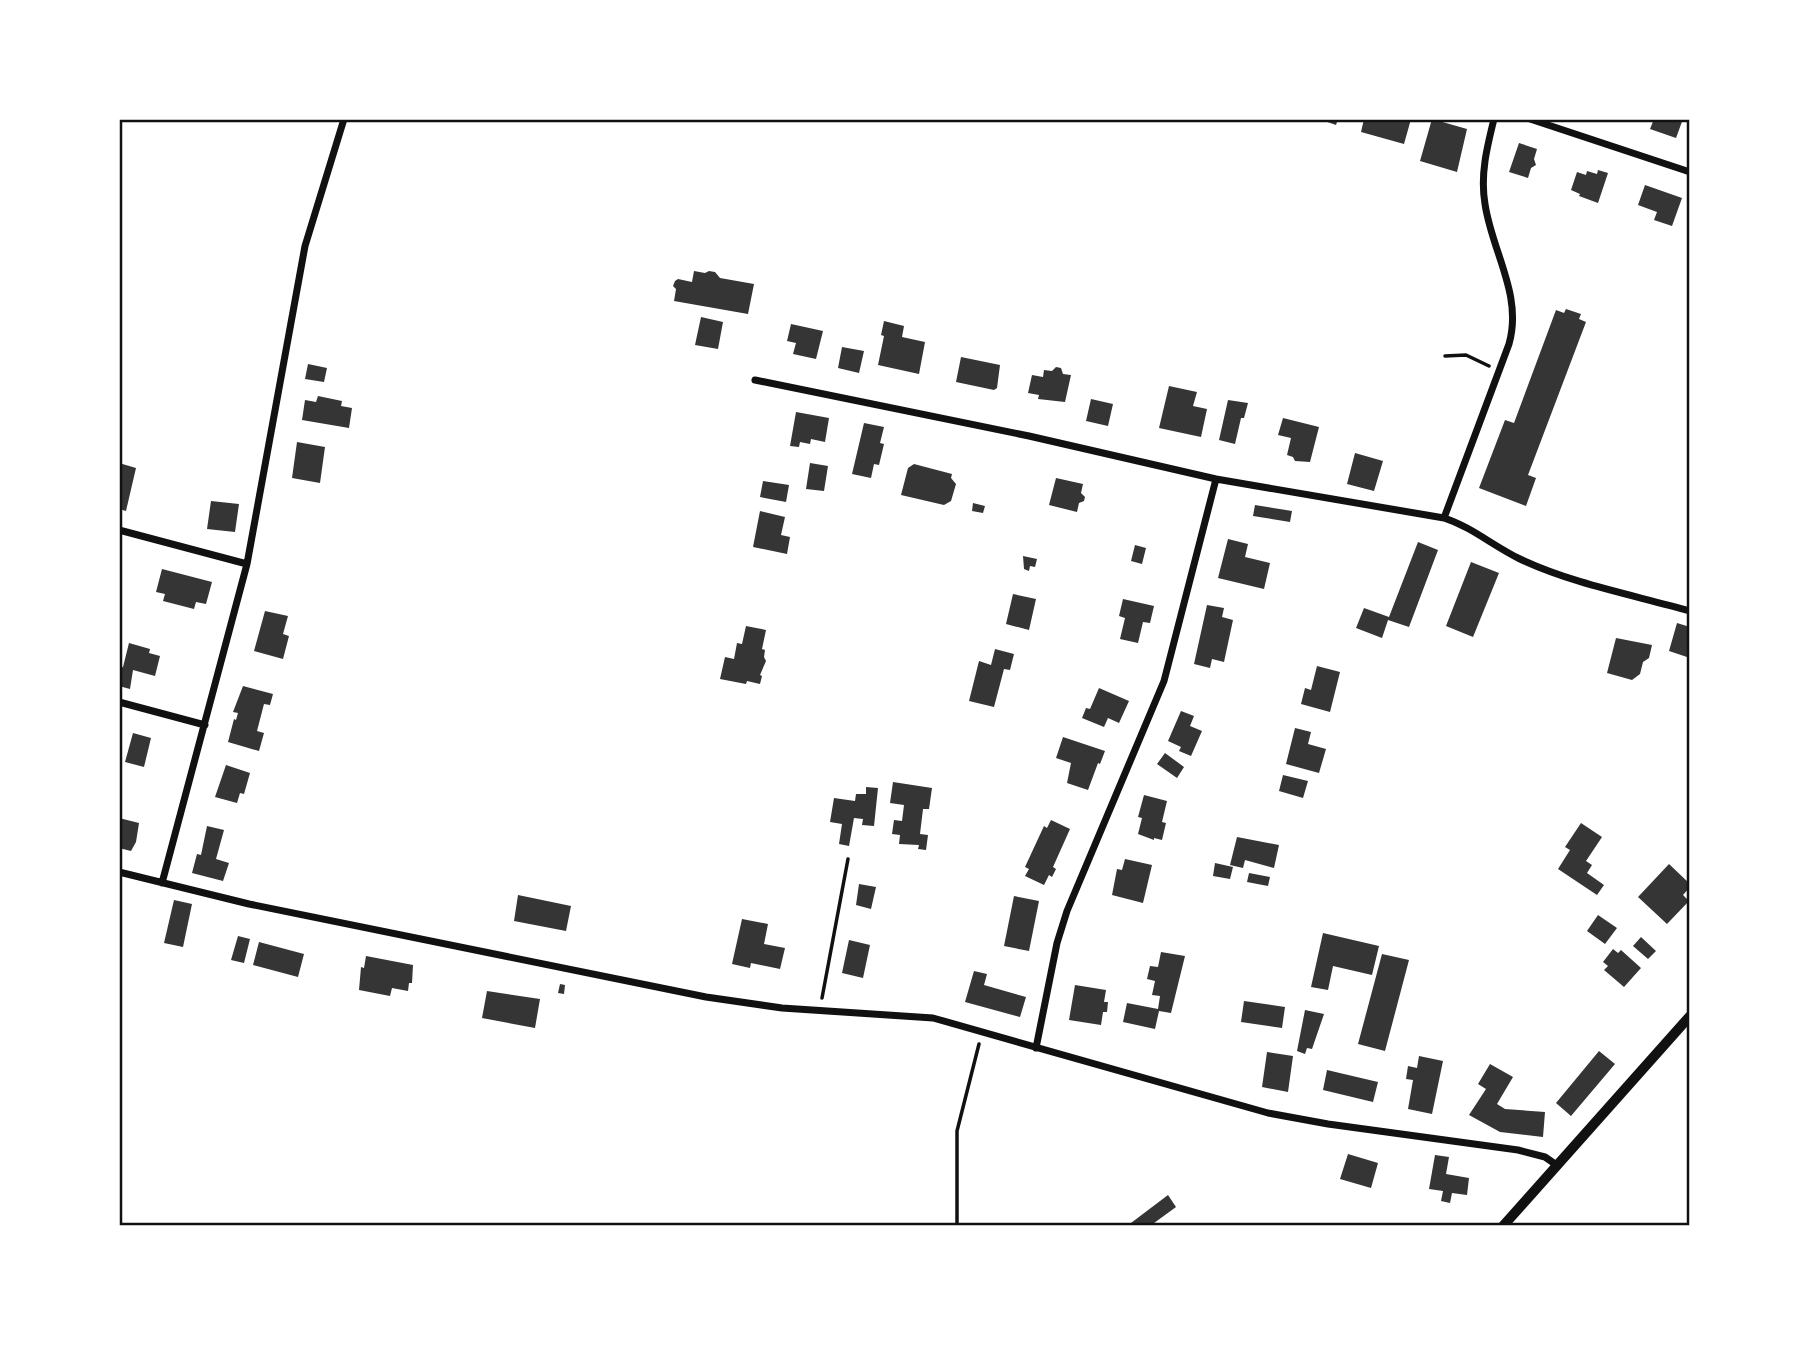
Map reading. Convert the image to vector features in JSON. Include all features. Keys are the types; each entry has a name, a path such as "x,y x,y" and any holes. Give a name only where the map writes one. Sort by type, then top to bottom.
{"street":[{"path":"162,883 247,564 305,246 344,119"},
{"path":"1444,518 1512,332 1514,314 1510,289 1484,202 1484,169 1494,119"},
{"path":"1531,119 1690,172"},
{"path":"755,380 1015,433 1216,479 1444,518 1470,528 1534,564 1690,611"},
{"path":"1036,1048 1057,943 1067,911 1164,681 1216,479"},
{"path":"119,530 247,564"},
{"path":"119,702 205,724"},
{"path":"119,872 249,904 706,997 782,1008 933,1018 1268,1113 1518,1150 1545,1157 1558,1166"},
{"path":"1503,1226 1690,1016"}],"path":[{"path":"1445,356 1464,355 1499,370"},
{"path":"820,1010 848,859"},
{"path":"957,1226 957,1131 982,1031"}],"building":[{"path":"1319,119 1338,119 1336,125"},
{"path":"1364,119 1411,119 1404,144 1361,132"},
{"path":"1432,119 1467,129 1457,172 1420,161"},
{"path":"1654,119 1683,119 1676,138 1650,129"},
{"path":"1519,143 1537,149 1534,159 1536,165 1531,168 1528,178 1509,172"},
{"path":"1598,170 1608,173 1598,203 1571,190 1577,172 1597,174"},
{"path":"1645,185 1682,198 1672,226 1654,220 1657,212 1638,205"},
{"path":"694,271 715,272 720,278 754,284 748,314 674,301 675,281 678,279 692,282"},
{"path":"1566,309 1581,314 1579,319 1586,322 1528,475 1536,478 1526,506 1479,488 1505,420 1514,423 1556,310 1564,313"},
{"path":"701,317 723,322 718,349 695,345"},
{"path":"884,321 904,326 902,337 925,342 919,374 878,365"},
{"path":"791,324 823,331 816,359 793,354 796,343 787,341"},
{"path":"842,347 864,351 859,373 838,368"},
{"path":"961,357 1000,365 997,388 994,390 956,382"},
{"path":"308,364 327,368 324,382 305,379"},
{"path":"1056,367 1061,368 1063,374 1071,375 1065,402 1038,399 1039,395 1028,393 1032,375 1043,377 1044,370 1052,371"},
{"path":"1169,386 1197,392 1193,406 1207,409 1201,437 1159,428"},
{"path":"318,396 342,401 341,406 352,408 349,428 302,420 305,400 316,402"},
{"path":"1091,399 1113,404 1108,426 1086,421"},
{"path":"1228,400 1248,403 1244,418 1241,418 1235,444 1219,440"},
{"path":"796,412 829,418 825,442 811,439 810,444 800,442 799,447 790,446"},
{"path":"1283,418 1319,427 1310,462 1295,461 1287,455 1291,438 1278,435"},
{"path":"864,423 884,427 880,443 884,444 879,465 874,464 871,478 852,474"},
{"path":"297,442 325,447 320,483 292,478"},
{"path":"1355,453 1383,461 1374,491 1347,484"},
{"path":"119,463 136,468 126,511 119,509"},
{"path":"810,463 828,466 824,491 806,489"},
{"path":"914,464 952,474 951,478 956,484 951,501 944,505 901,495 908,468"},
{"path":"1056,478 1083,484 1081,493 1085,497 1084,501 1079,503 1077,512 1049,505"},
{"path":"763,481 789,485 786,502 760,497"},
{"path":"211,501 239,504 235,532 207,529"},
{"path":"973,503 985,506 983,513 972,511"},
{"path":"1255,505 1292,511 1290,522 1253,516"},
{"path":"760,511 785,517 781,535 790,537 787,554 753,547"},
{"path":"1228,539 1248,544 1245,557 1270,563 1264,589 1218,578"},
{"path":"1418,542 1438,550 1409,627 1388,620 1382,638 1356,628 1364,608 1389,617"},
{"path":"1135,545 1146,548 1142,564 1131,561"},
{"path":"1023,556 1037,559 1035,567 1030,566 1029,571 1024,569"},
{"path":"1471,562 1499,573 1473,637 1446,626"},
{"path":"162,569 212,582 206,604 196,602 194,609 163,601 165,594 156,592"},
{"path":"1013,594 1036,599 1029,630 1006,624"},
{"path":"1123,599 1154,606 1150,623 1143,622 1138,643 1120,639 1125,618 1119,616"},
{"path":"1207,605 1224,608 1222,617 1233,620 1224,662 1212,659 1210,668 1194,664"},
{"path":"265,611 288,616 283,634 289,636 283,659 254,651"},
{"path":"1677,623 1690,627 1690,658 1669,651"},
{"path":"746,626 766,630 762,649 765,650 766,661 760,675 760,684 720,679 725,657 734,659 737,643 742,644"},
{"path":"1616,638 1652,645 1649,658 1643,662 1640,674 1632,680 1607,673"},
{"path":"129,643 150,649 149,653 160,656 155,676 133,670 130,689 119,686 119,668 123,667"},
{"path":"995,649 1014,654 1010,670 1004,669 994,707 969,701 979,661 991,665"},
{"path":"1317,666 1340,672 1330,712 1301,704 1305,688 1311,690"},
{"path":"243,686 273,694 270,705 264,704 257,731 264,733 259,751 228,742 238,713 233,712"},
{"path":"1099,688 1129,701 1119,723 1108,718 1104,727 1082,718 1086,708 1090,709"},
{"path":"1181,711 1194,716 1190,726 1202,731 1191,756 1179,751 1181,747 1168,741"},
{"path":"1295,728 1311,732 1308,744 1326,749 1319,773 1286,764"},
{"path":"133,733 151,738 144,767 125,762"},
{"path":"1063,737 1105,751 1088,790 1067,783 1071,763 1056,758"},
{"path":"1165,753 1184,767 1177,778 1157,764"},
{"path":"226,765 250,773 244,794 240,793 237,803 215,797"},
{"path":"1283,775 1308,781 1303,798 1279,791"},
{"path":"893,782 932,788 929,809 923,809 920,834 928,835 926,850 918,849 919,845 899,844 900,835 892,834 894,820 902,821 904,805 890,803"},
{"path":"866,787 878,788 874,826 862,825 863,819 854,818 849,846 839,844 842,824 830,822 834,798 855,801 856,794 866,794"},
{"path":"1144,795 1167,801 1162,822 1166,823 1162,840 1138,834 1142,818 1138,817"},
{"path":"119,818 139,823 136,842 131,851 119,848"},
{"path":"1051,820 1070,829 1053,867 1056,869 1044,885 1025,876 1029,869 1025,867 1044,826 1047,828"},
{"path":"1581,823 1602,837 1586,861 1592,865 1587,873 1604,885 1597,895 1558,869 1570,850 1565,847"},
{"path":"207,826 224,830 216,859 229,863 223,881 192,873 197,854 201,855"},
{"path":"1237,837 1279,845 1274,868 1245,860 1243,868 1230,865"},
{"path":"1125,859 1152,865 1143,903 1112,895 1117,869 1122,870"},
{"path":"1215,863 1233,867 1230,879 1213,876"},
{"path":"1669,864 1690,887 1683,895 1689,901 1667,924 1638,897"},
{"path":"1249,873 1270,877 1268,886 1247,882"},
{"path":"859,884 876,887 871,909 856,905"},
{"path":"518,895 571,906 566,931 514,921"},
{"path":"1014,896 1039,901 1029,951 1004,946"},
{"path":"174,900 192,904 183,947 164,943"},
{"path":"1598,915 1617,928 1605,944 1587,931"},
{"path":"742,919 768,924 764,944 785,948 780,969 751,963 750,968 732,964"},
{"path":"1323,933 1379,946 1372,975 1333,966 1328,990 1311,987"},
{"path":"238,936 250,939 244,963 231,960"},
{"path":"1641,937 1656,951 1648,959 1633,946"},
{"path":"849,940 870,945 863,978 842,973"},
{"path":"259,942 304,954 298,977 253,965"},
{"path":"1613,949 1618,953 1621,950 1641,968 1624,987 1604,970 1608,966 1603,962"},
{"path":"1161,952 1185,956 1171,1013 1159,1011 1155,1029 1123,1022 1127,1003 1158,1009 1160,996 1152,995 1155,981 1147,979 1150,966 1158,967"},
{"path":"1382,954 1409,960 1385,1051 1358,1044"},
{"path":"366,956 413,965 412,983 409,983 408,991 392,988 390,996 359,990 361,967 364,968"},
{"path":"974,971 987,974 984,985 1026,997 1020,1017 965,1002"},
{"path":"560,984 565,985 564,994 558,993"},
{"path":"1075,985 1106,990 1104,1002 1108,1002 1107,1012 1103,1012 1101,1025 1069,1020"},
{"path":"487,991 540,999 535,1028 482,1018"},
{"path":"1244,1001 1285,1007 1282,1028 1241,1022"},
{"path":"1305,1010 1324,1014 1312,1049 1307,1048 1305,1054 1297,1051"},
{"path":"1599,1051 1615,1064 1571,1116 1556,1103"},
{"path":"1267,1052 1293,1056 1288,1092 1262,1087"},
{"path":"1419,1056 1443,1061 1432,1114 1408,1109 1413,1080 1406,1079 1408,1066 1417,1068"},
{"path":"1490,1064 1513,1077 1497,1104 1505,1109 1545,1112 1543,1137 1500,1132 1469,1115 1486,1089 1478,1084"},
{"path":"1327,1070 1378,1082 1373,1102 1323,1090"},
{"path":"1348,1154 1378,1163 1371,1188 1340,1179"},
{"path":"1435,1155 1449,1157 1446,1174 1469,1178 1467,1195 1452,1193 1450,1203 1441,1201 1443,1191 1429,1189"},
{"path":"1168,1195 1176,1207 1150,1226 1127,1226"}]}
